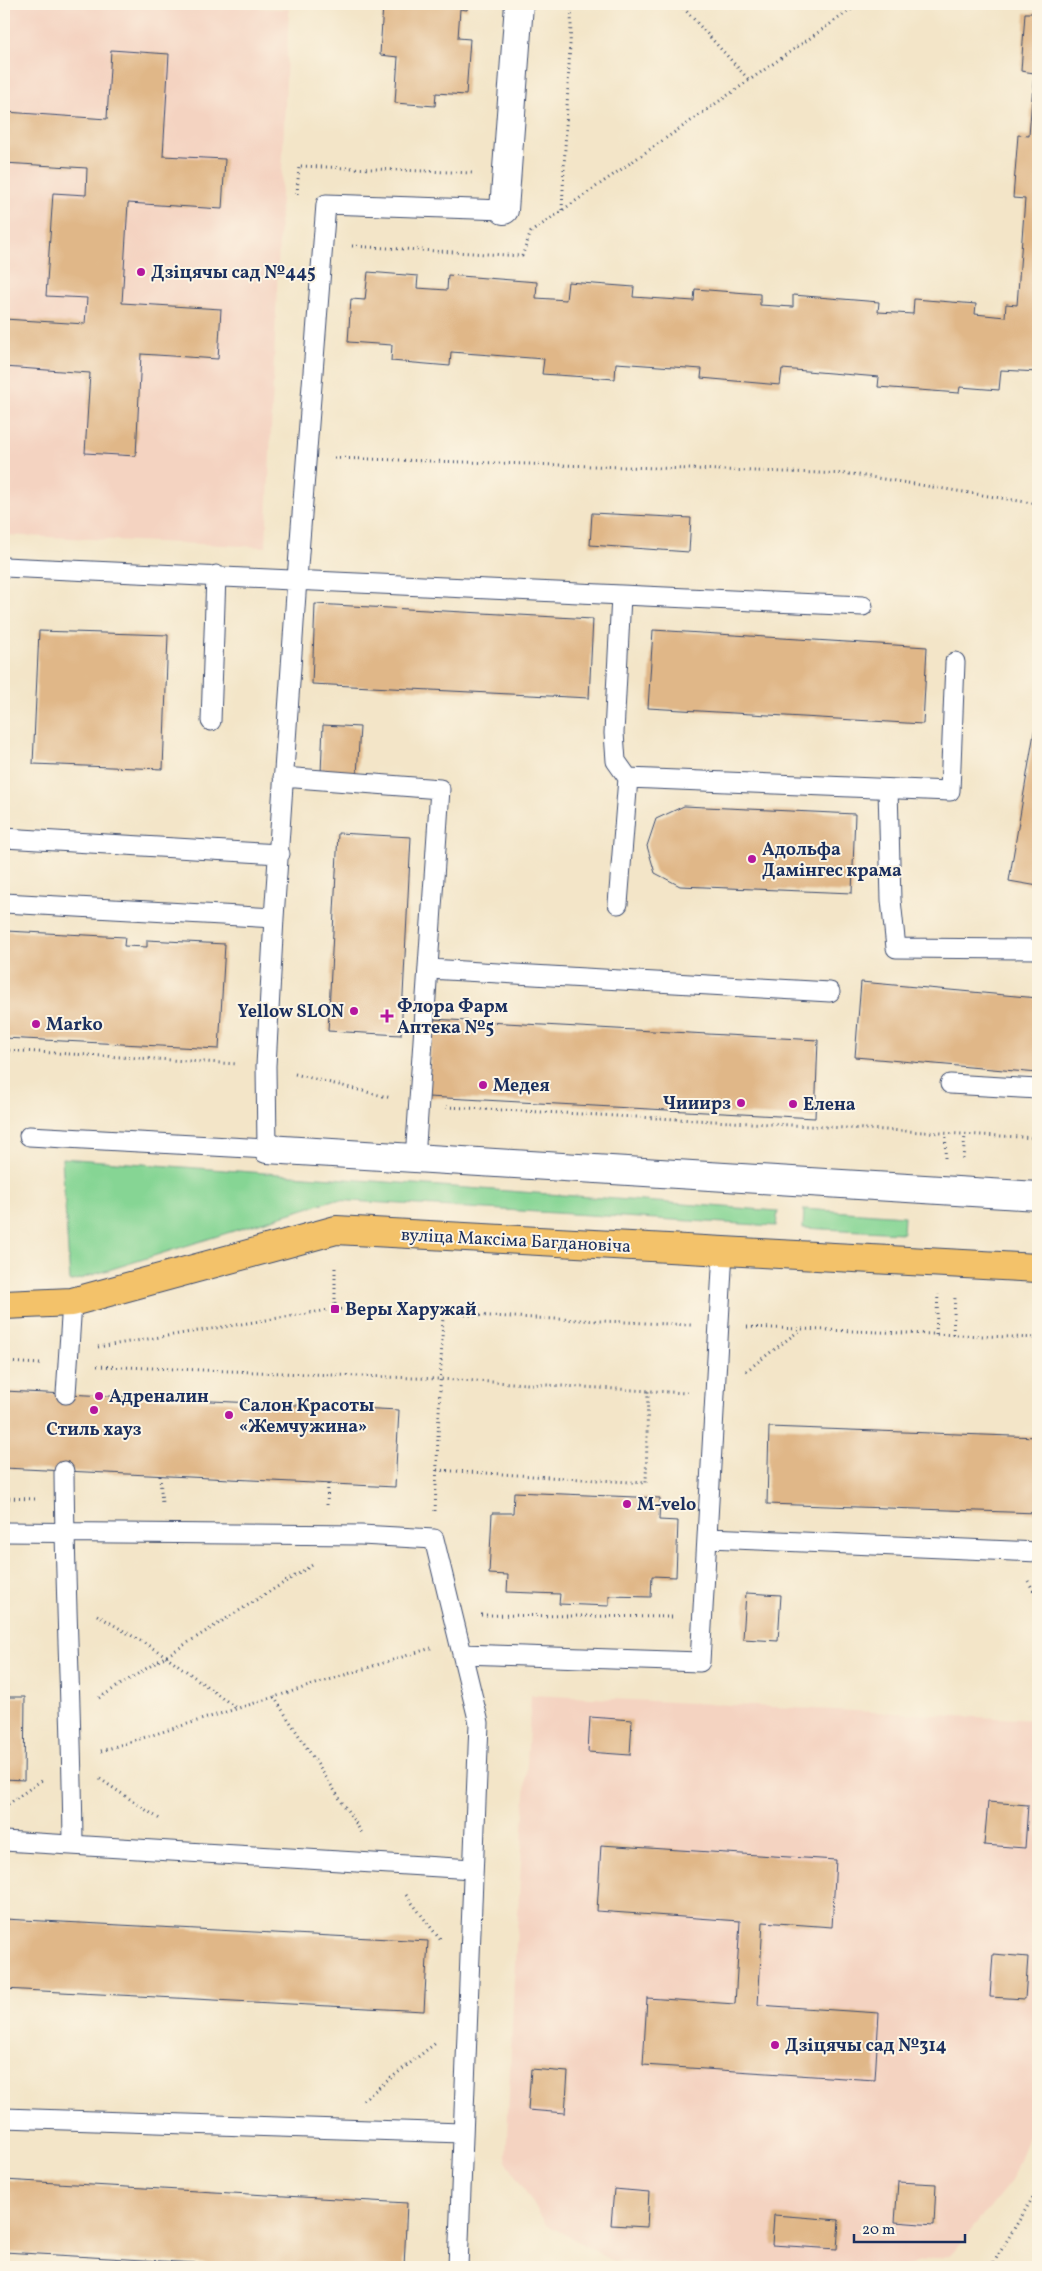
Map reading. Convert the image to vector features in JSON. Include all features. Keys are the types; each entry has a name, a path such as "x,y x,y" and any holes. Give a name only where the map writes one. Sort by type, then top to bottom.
{"main road":[{"name":"вуліца Максіма Багдановіча","path":"4,1305 72,1302 336,1230 1038,1268"}],"street":[{"path":"504,210 519,4"},
{"path":"266,1148 415,1159 1038,1196"}],"lane":[{"path":"29,1136 266,1148 266,1066 274,918 280,854 296,579 326,204 504,210"},
{"path":"4,567 216,575 620,596 863,606"},
{"path":"211,721 216,575"},
{"path":"618,904 628,778 616,761 615,742 620,596"},
{"path":"628,778 950,791 955,662"},
{"path":"283,777 440,789 415,1159"},
{"path":"888,789 891,900 896,948 1038,950"},
{"path":"4,838 280,854"},
{"path":"4,903 274,918"},
{"path":"429,969 830,992"},
{"path":"950,1084 1038,1089"},
{"path":"460,1647 700,1662 709,1538 723,1251"},
{"path":"66,1394 72,1302"},
{"path":"64,1471 63,1531 72,1760 73,1845"},
{"path":"4,1532 63,1531 434,1539 479,1724 458,2267"},
{"path":"709,1538 1038,1552"},
{"path":"4,1841 473,1869"},
{"path":"4,2118 462,2133"}],"path":[{"path":"562,210 572,4"},
{"path":"680,4 749,80"},
{"path":"350,246 522,256 531,232 859,4"},
{"path":"297,196 299,166 475,174"},
{"path":"328,458 852,474 1038,504"},
{"path":"4,1050 266,1066 420,1106 1038,1138"},
{"path":"335,1309 336,1230"},
{"path":"4,1362 67,1358 335,1309 443,1315 1038,1338"},
{"path":"434,1539 443,1315"},
{"path":"67,1358 716,1394 801,1329"},
{"path":"437,1470 646,1483 648,1391"},
{"path":"160,1476 162,1504"},
{"path":"327,1508 328,1484"},
{"path":"70,1716 319,1562"},
{"path":"66,1597 166,1656 236,1708"},
{"path":"450,1605 477,1614 683,1618"},
{"path":"4,1807 72,1760 236,1708 460,1647"},
{"path":"72,1760 209,1853"},
{"path":"328,2128 467,2018"},
{"path":"991,2267 1038,2189"}],"shaded area":[{"name":"Дзіцячы сад №445","path":"4,4 169,4 289,9 266,547 4,535"},
{"name":"Дзіцячы сад №314","path":"531,1695 1038,1720 1038,2110 1011,2181 951,2255 899,2267 712,2267 613,2261 546,2224 506,2161 514,1980"}],"green space":[{"path":"62,1158 778,1211 776,1226 333,1200 70,1282"},
{"path":"804,1209 904,1216 903,1233 803,1228"}],"building":[{"path":"383,4 468,4 467,10 460,9 458,38 470,39 466,95 436,93 435,106 395,103 398,57 380,55"},
{"path":"1025,13 1038,13 1038,372 1001,370 999,390 960,387 959,393 878,387 879,377 782,369 780,385 701,378 702,369 616,363 615,379 542,374 544,359 451,352 450,366 391,361 392,345 348,342 351,299 365,300 368,272 418,276 417,288 447,290 448,275 537,282 536,298 566,300 568,282 634,287 633,297 694,301 695,289 760,294 760,305 793,307 793,295 879,302 878,312 913,314 914,299 976,304 975,314 1005,317 1006,304 1017,305 1025,199 1013,198 1018,135 1029,136 1034,73 1021,71"},
{"path":"111,50 169,54 163,156 225,159 222,209 128,203 122,303 221,309 218,359 141,354 136,456 85,453 90,373 4,367 4,319 85,324 87,298 46,296 53,193 86,195 87,168 4,163 6,112 107,119"},
{"path":"592,513 691,518 689,552 590,545"},
{"path":"315,604 593,619 589,698 312,684"},
{"path":"653,630 927,647 923,724 648,708"},
{"path":"39,631 168,635 163,769 33,764"},
{"path":"1038,716 1038,886 1009,881"},
{"path":"323,725 360,727 357,775 321,773"},
{"name":"Адольфа Дамінгес крама","path":"684,806 855,814 852,893 680,886 655,873 647,846 656,819"},
{"path":"338,833 411,837 401,1035 328,1031"},
{"path":"6,931 125,937 124,946 147,947 147,940 225,944 219,1049 4,1038 4,943 6,943"},
{"path":"861,982 1038,998 1038,1073 855,1057"},
{"path":"432,1019 818,1040 815,1118 428,1097"},
{"path":"4,1391 399,1410 395,1487 4,1468"},
{"path":"769,1427 1038,1437 1038,1513 767,1504"},
{"path":"514,1492 660,1498 659,1520 678,1521 676,1577 652,1576 651,1597 609,1596 609,1606 559,1604 560,1594 507,1592 508,1575 489,1574 492,1513 513,1513"},
{"path":"746,1593 781,1595 778,1641 743,1639"},
{"path":"4,1697 25,1697 24,1780 4,1779"},
{"path":"590,1717 632,1720 630,1755 588,1752"},
{"path":"988,1802 1028,1805 1025,1848 984,1845"},
{"path":"601,1845 836,1860 832,1927 763,1922 758,2005 879,2013 875,2080 643,2065 647,1998 735,2004 740,1921 597,1911"},
{"path":"4,1919 428,1941 424,2011 4,1989"},
{"path":"993,1954 1028,1957 1025,1999 990,1997"},
{"path":"531,2069 568,2072 565,2113 528,2110"},
{"path":"4,2180 407,2203 404,2267 266,2267 4,2252"},
{"path":"898,2182 936,2184 934,2225 895,2222"},
{"path":"614,2189 649,2192 647,2227 611,2225"},
{"path":"774,2215 839,2220 837,2249 772,2245"}],"place":[{"name":"Дзіцячы сад №445","path":"141,272"},
{"name":"Адольфа Дамінгес крама","path":"752,859"},
{"name":"Yellow SLON","path":"354,1011"},
{"name":"Флора Фарм Аптека №5","path":"387,1016"},
{"name":"Marko","path":"36,1024"},
{"name":"Медея","path":"483,1085"},
{"name":"Чииирз","path":"741,1103"},
{"name":"Елена","path":"793,1104"},
{"name":"Веры Харужай","path":"335,1309"},
{"name":"Адреналин","path":"99,1396"},
{"name":"Стиль хауз","path":"94,1410"},
{"name":"Салон Красоты «Жемчужина»","path":"229,1415"},
{"name":"M-velo","path":"627,1504"},
{"name":"Дзіцячы сад №314","path":"775,2045"}]}
